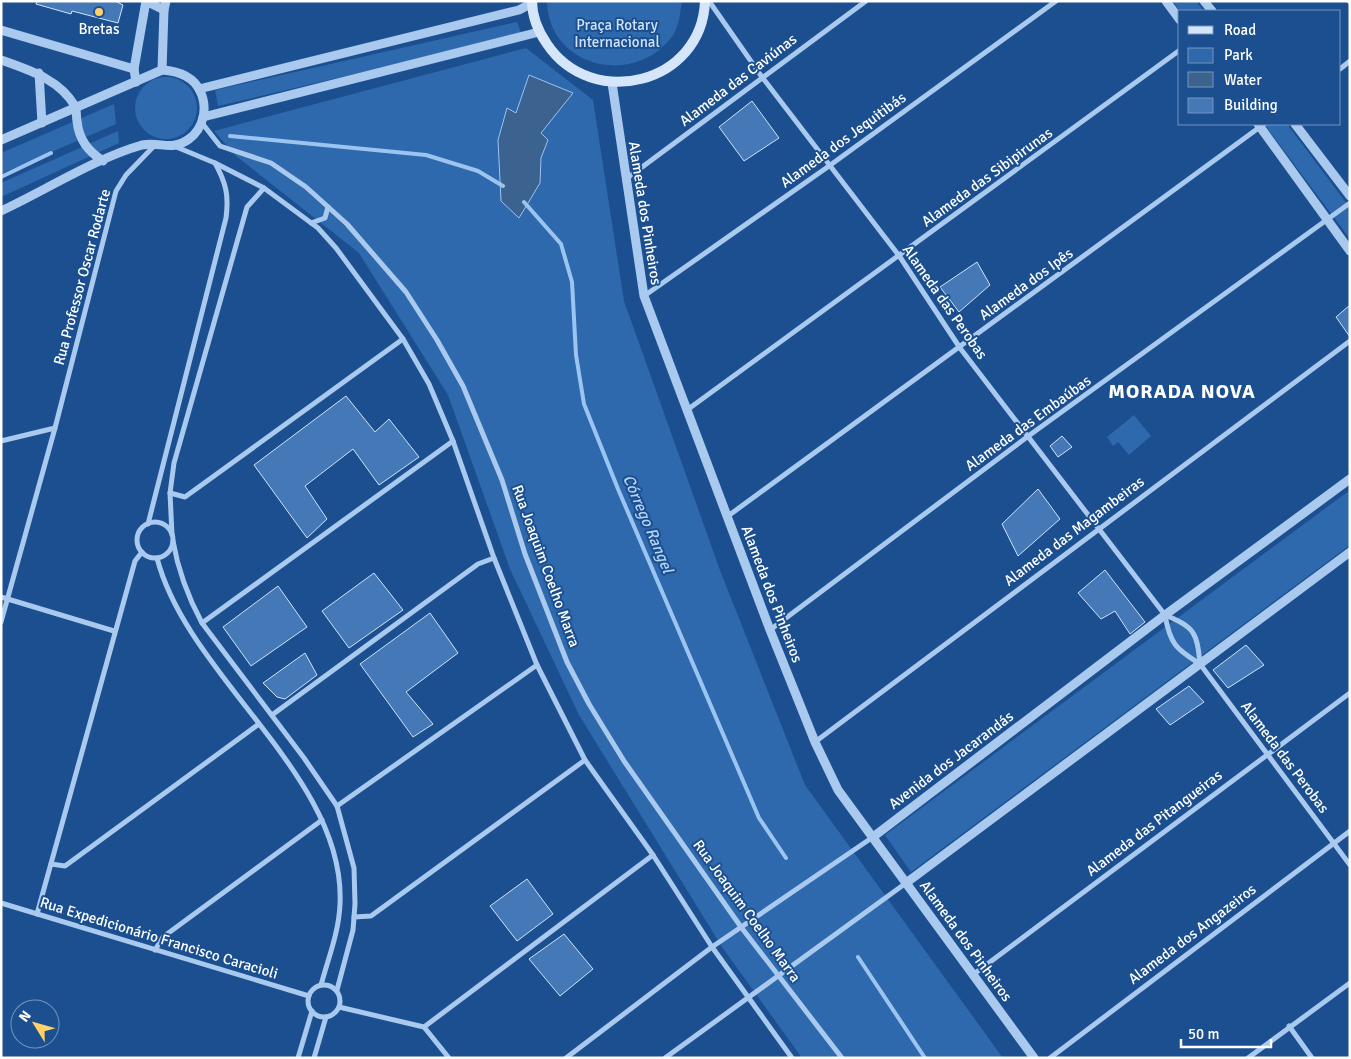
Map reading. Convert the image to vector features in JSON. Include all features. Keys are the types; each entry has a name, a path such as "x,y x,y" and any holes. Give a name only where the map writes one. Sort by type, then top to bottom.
{"main road":[{"path":"532,2 539,32 555,56 577,73 593,80 612,83 633,82 654,75 674,63 690,46 700,27 707,1"}],"street":[{"path":"136,82 134,69 146,1 165,6 162,70"},
{"name":"Alameda das Perobas","path":"707,1 829,166 900,257 960,348 1164,615 1168,636 1173,644 1179,651 1200,664 1350,865"},
{"name":"Alameda das Caviúnas","path":"625,180 866,1"},
{"name":"Alameda dos Jequitibás","path":"644,296 829,166 1056,1"},
{"path":"1166,1 1178,17"},
{"path":"200,89 519,10 532,2"},
{"path":"1,30 134,69"},
{"path":"202,120 539,32"},
{"name":"Alameda das Sibipirunas","path":"687,410 900,257 1178,51"},
{"path":"1,60 39,73 59,87 76,108 77,125 84,144 90,152 103,161"},
{"path":"1,140 162,70 182,74 192,80 200,89 204,100 202,120 190,138 174,146"},
{"path":"39,73 42,123"},
{"name":"Alameda dos Pinheiros","path":"612,83 625,180 644,296 770,630 815,742 838,790 1034,1058"},
{"name":"Rua Joaquim Coelho Marra","path":"202,120 220,146 271,163 288,172 347,224 406,292 437,340 463,386 502,480 525,554 568,662 581,688 624,761 741,927 842,1058"},
{"path":"1261,125 1350,251"},
{"name":"Alameda dos Ipês","path":"728,516 960,348 1261,125"},
{"path":"1297,125 1350,196"},
{"path":"1,211 124,150 150,143 174,146 214,162 264,188 311,223 336,248 403,339 428,384 453,441 494,558 537,665 586,760 653,855 712,947 792,1058"},
{"name":"Rua Professor Oscar Rodarte","path":"1,622 55,428 116,191 126,175 155,145"},
{"path":"173,541 168,553 157,558 146,556 137,541 138,535 148,524 226,218 227,189 214,162"},
{"path":"264,188 246,207 174,463 170,493 172,535 177,562 188,594 202,623 272,715 337,806 354,868 354,917 353,930 336,990"},
{"name":"Alameda das Embaúbas","path":"770,630 1027,437 1111,378 1350,203"},
{"path":"311,223 325,218 328,207"},
{"path":"170,493 185,498 403,339"},
{"name":"Alameda das Magambeiras","path":"815,742 1098,528 1350,341"},
{"path":"1,441 55,428"},
{"path":"202,623 453,441"},
{"name":"Avenida dos Jacarandás","path":"566,1058 712,947 873,837 1164,615 1350,478"},
{"path":"148,524 158,523 164,525 172,535"},
{"path":"37,914 114,630 135,561 142,552"},
{"path":"665,1058 777,974 906,883 1350,552"},
{"path":"157,558 175,606 191,631 291,768 322,820 331,841 338,869 340,904 338,926 320,985 311,991 309,996 309,1007 312,1011 321,1017 326,1017 339,1007 339,995 332,987 320,985"},
{"path":"272,715 478,564 494,558"},
{"path":"1,597 114,630"},
{"name":"Alameda das Perobas","path":"1164,615 1185,623 1192,630 1197,640 1200,664"},
{"path":"337,806 537,665"},
{"name":"Alameda das Pitangueiras","path":"974,974 1350,693"},
{"path":"51,864 65,866 259,724"},
{"path":"354,917 370,916 586,760"},
{"path":"155,950 163,937 322,820"},
{"name":"Alameda dos Angazeiros","path":"1050,1058 1350,831"},
{"path":"424,1026 653,855"},
{"name":"Rua Expedicionário Francisco Caracioli","path":"1,903 309,996"},
{"path":"1248,1058 1350,983"},
{"path":"339,1007 424,1026 449,1058"},
{"path":"298,1058 312,1011"},
{"path":"314,1058 326,1017"},
{"path":"1290,1026 1312,1058"}],"green space":[{"name":"Praça Rotary Internacional","path":"547,1 682,1 680,16 671,38 654,53 635,62 614,65 594,63 576,54 561,41 551,23"},
{"path":"1173,1 1196,1 1203,10 1179,10"},
{"path":"517,22 522,35 218,106 215,90"},
{"path":"526,48 593,100 624,301 721,573 805,785 1003,1058 802,1058 722,947 579,715 510,569 448,395 359,253 236,156 214,131"},
{"path":"166,77 178,79 188,86 195,96 197,108 195,120 188,130 178,137 166,139 154,137 144,130 137,120 135,108 137,96 144,86 154,79"},
{"path":"114,104 116,124 1,174 1,153"},
{"path":"1265,125 1288,125 1350,208 1350,239"},
{"path":"118,131 119,143 1,197 1,183"},
{"path":"1134,415 1151,436 1129,455 1118,442 1113,446 1107,437"},
{"path":"1350,490 1350,545 911,872 885,835"}],"water":[{"path":"529,75 573,93 541,133 548,140 541,158 540,183 519,218 501,201 498,140 507,108 516,113"}],"building":[{"name":"Bretas","path":"37,1 115,1 123,5 118,23 72,11 71,14 36,4"},
{"path":"752,101 779,138 744,161 719,127"},
{"path":"977,262 990,285 959,312 940,287"},
{"path":"1350,305 1350,337 1336,317"},
{"path":"346,396 375,432 389,419 419,457 379,485 353,449 305,486 327,519 307,538 254,465"},
{"path":"1062,436 1072,447 1058,457 1050,446"},
{"path":"1038,489 1060,519 1018,556 1002,524"},
{"path":"1105,570 1145,622 1130,634 1115,611 1101,619 1078,593"},
{"path":"374,573 403,610 349,648 322,611"},
{"path":"278,586 307,627 251,666 223,627"},
{"path":"430,613 458,653 406,692 433,724 413,737 360,664"},
{"path":"1246,645 1264,665 1228,688 1213,670"},
{"path":"305,653 317,675 285,699 277,697 263,683"},
{"path":"1189,686 1204,702 1170,725 1156,709"},
{"path":"527,879 553,914 517,941 490,906"},
{"path":"564,934 593,969 560,996 529,959"}],"waterway":[{"path":"230,136 426,155 478,171 503,186"},
{"path":"1,177 51,153"},
{"name":"Córrego Rangel","path":"524,202 561,244 572,282 576,355 584,404 618,489 759,818 786,858"},
{"name":"Córrego Rangel","path":"858,957 925,1058"}],"place":[{"name":"Bretas","path":"99,12"}],"district":[{"name":"MORADA NOVA","path":"1182,391"}]}
